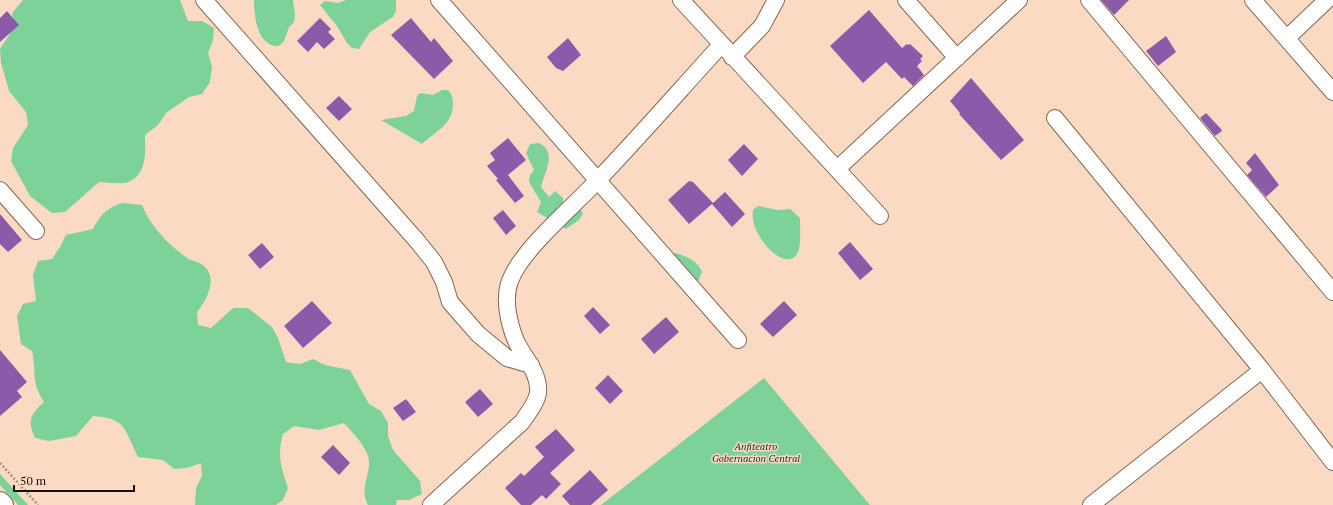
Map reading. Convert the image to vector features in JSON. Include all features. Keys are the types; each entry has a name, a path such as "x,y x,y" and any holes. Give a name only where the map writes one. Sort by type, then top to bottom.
{"main road":[{"path":"0,502 3,505"}],"street":[{"path":"439,0 738,340"},
{"path":"681,0 880,216"},
{"path":"732,57 762,26 776,0"},
{"path":"906,0 957,58"},
{"path":"837,169 1019,0"},
{"path":"1089,0 1333,292"},
{"path":"1253,0 1333,92"},
{"path":"1287,38 1327,0"},
{"path":"211,2 418,242 434,262 444,282 450,302 478,334 507,358 531,366"},
{"path":"432,505 522,422 534,405 538,393 537,380 516,340 510,322 507,301 509,282 522,259 598,180 721,45"},
{"path":"1055,118 1262,370 1333,462"},
{"path":"0,190 36,231"},
{"path":"1091,505 1262,370"}],"path":[{"path":"0,463 38,505"}],"green space":[{"path":"23,0 180,0 188,21 202,21 214,28 213,40 208,53 212,67 210,82 202,94 189,97 166,113 158,125 145,135 144,162 139,174 125,183 99,182 65,212 52,213 30,196 11,161 13,148 28,125 26,112 9,91 1,63 0,49 15,26 12,13"},
{"path":"254,0 293,0 295,15 294,22 289,27 284,41 279,46 272,45 261,36 256,22"},
{"path":"346,0 396,0 396,11 393,17 370,32 359,49 352,48 320,5 325,1 338,3"},
{"path":"442,90 448,90 452,98 453,102 450,117 442,127 422,144 381,120 406,116 414,111 417,96 420,93 433,95"},
{"path":"539,143 545,147 549,157 541,187 549,197 555,191 563,198 563,207 579,208 583,213 580,219 566,229 537,212 541,202 529,182 530,175 534,170 526,153 530,144"},
{"path":"122,203 142,205 155,228 173,247 190,260 199,263 207,269 210,274 210,288 205,301 197,312 198,325 211,328 233,308 248,308 272,327 278,338 286,362 300,364 313,359 325,365 350,370 369,404 381,411 388,423 388,436 393,450 420,481 422,494 409,500 397,500 396,505 368,505 364,492 369,468 368,456 361,443 344,423 319,430 294,426 283,434 280,455 283,474 288,488 283,500 276,505 195,505 196,488 202,476 201,463 187,468 174,469 163,460 138,457 127,433 119,423 104,417 93,416 76,436 49,441 35,438 31,427 31,418 44,402 35,382 32,351 21,344 17,316 23,304 36,301 33,275 38,261 52,259 66,235 93,229 104,213 111,207"},
{"path":"758,206 777,210 790,209 800,218 800,245 795,257 788,259 780,257 771,251 763,242 753,221 753,210"},
{"path":"675,253 695,262 698,265 702,272 697,284 690,285 677,283 669,273 669,254"},
{"name":"Anfiteatro Gobernacion Central","path":"764,378 870,505 601,505"},
{"path":"0,474 28,505 18,505 0,485"}],"building":[{"path":"1101,0 1129,0 1114,15"},
{"path":"869,10 902,48 907,44 910,44 923,56 920,59 922,61 917,66 924,75 913,86 904,77 902,79 886,62 863,83 830,46"},
{"path":"7,11 19,25 0,42 0,18"},
{"path":"320,18 331,29 328,32 335,39 324,49 317,42 308,52 297,41"},
{"path":"411,18 431,42 434,38 453,61 434,79 391,35"},
{"path":"1166,36 1176,52 1158,66 1146,51"},
{"path":"568,38 581,55 563,71 556,68 547,57"},
{"path":"971,78 1024,140 1001,160 959,114 960,113 950,101"},
{"path":"339,96 352,109 339,121 326,108"},
{"path":"1206,113 1222,131 1215,136 1200,118"},
{"path":"508,138 526,160 508,175 524,196 515,203 496,180 498,179 487,166 495,160 490,153"},
{"path":"744,144 758,159 742,176 728,160"},
{"path":"1255,153 1279,185 1266,197 1247,175 1252,170 1246,163"},
{"path":"689,181 693,182 713,203 725,192 745,214 732,227 712,204 689,224 668,200"},
{"path":"503,210 516,226 506,235 493,218"},
{"path":"0,214 22,240 8,252 0,244"},
{"path":"850,242 873,269 860,280 838,253"},
{"path":"262,243 274,257 260,269 248,255"},
{"path":"312,301 332,323 303,348 284,326"},
{"path":"784,301 797,315 773,337 760,324"},
{"path":"593,307 610,325 600,334 584,316"},
{"path":"666,317 679,332 654,354 641,339"},
{"path":"0,350 27,382 17,391 22,397 0,416"},
{"path":"608,375 623,391 610,404 595,388"},
{"path":"480,389 493,404 478,417 465,402"},
{"path":"406,399 416,412 403,421 393,408"},
{"path":"556,429 575,450 550,473 561,484 546,499 542,495 531,505 521,505 505,488 521,473 524,476 544,457 535,447"},
{"path":"333,445 350,463 339,475 321,457"},
{"path":"590,470 608,490 591,505 570,505 562,496"}]}
